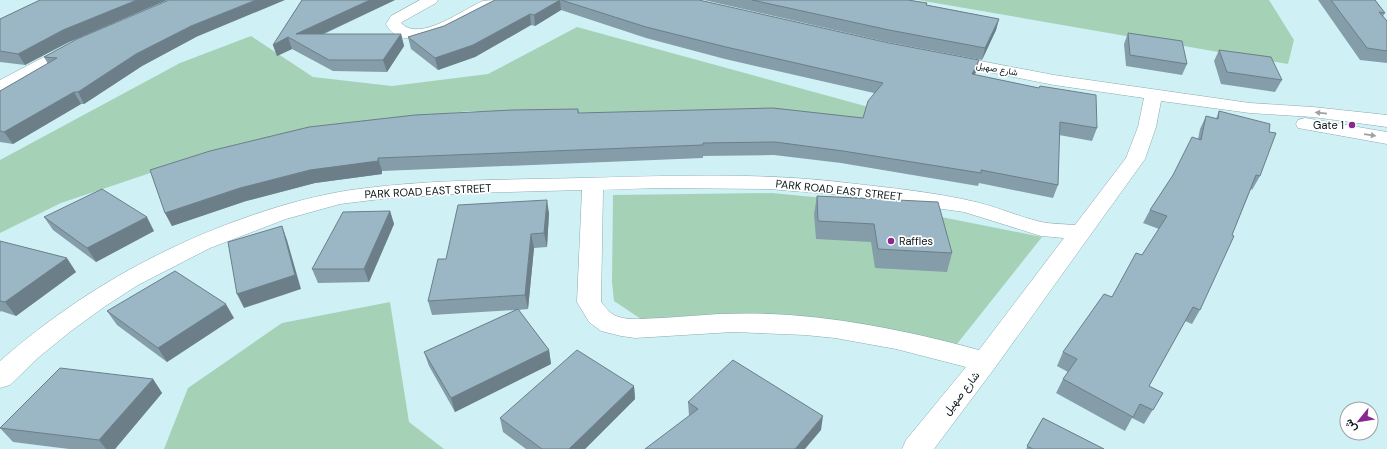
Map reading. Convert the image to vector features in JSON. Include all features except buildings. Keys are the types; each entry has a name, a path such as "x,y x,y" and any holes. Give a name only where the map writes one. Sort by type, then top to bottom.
{"street":[{"path":"431,0 396,19 393,24 395,29 412,34 436,31 496,0"},
{"path":"0,87 89,40"},
{"name":"شارع صهيل","path":"931,57 1054,80 1290,115"},
{"name":"شارع صهيل","path":"917,449 985,362 1135,159 1145,137 1151,115 1153,94"},
{"path":"1290,115 1350,116 1387,121"},
{"path":"1290,115 1322,128 1387,138"},
{"name":"PARK ROAD EAST STREET","path":"0,377 27,351 86,306 147,269 207,240 257,221 309,205 359,195 419,189 685,181 772,182 878,192 977,208 1042,229 1081,232"},
{"path":"593,184 589,302 595,314 606,323 622,328 742,323 790,324 837,329 892,338 934,347 985,362"}],"green space":[{"path":"918,0 1269,0 1294,40 1288,64"},
{"path":"577,27 982,138 731,115 468,111 340,128 192,159 61,203 0,233 0,160 180,63 251,36 313,77 392,86 488,74"},
{"path":"772,193 866,202 1042,237 953,349 882,330 644,321 614,301 612,282 613,195"},
{"path":"390,302 409,422 444,449 164,449 188,388 282,323"}],"place":[{"name":"Gate 1","path":"1352,125"},
{"name":"Raffles","path":"891,241"}]}
